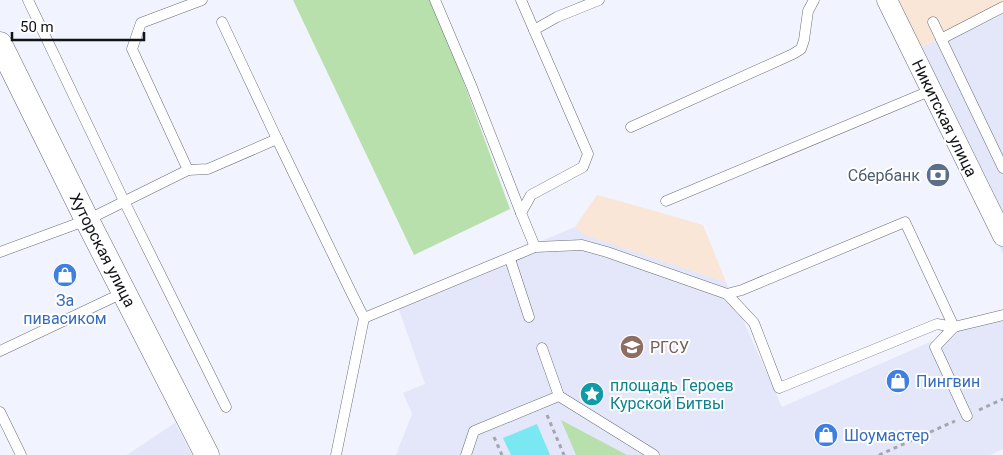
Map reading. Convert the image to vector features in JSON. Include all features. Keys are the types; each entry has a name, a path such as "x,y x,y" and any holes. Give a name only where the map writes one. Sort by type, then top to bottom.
{"street":[{"name":"Никитская улица","path":"887,0 932,90 998,213 1003,236"},
{"name":"Хуторская улица","path":"0,44 207,455"}],"lane":[{"path":"28,0 124,201 226,407"},
{"path":"188,170 132,49 141,23 202,0"},
{"path":"435,0 535,247"},
{"path":"520,213 531,194 583,166 588,154 521,0"},
{"path":"534,30 557,17 598,0"},
{"path":"631,127 801,49 808,11 814,0"},
{"path":"941,39 1003,6"},
{"path":"222,22 364,318 336,455"},
{"path":"933,22 1003,168"},
{"path":"666,201 932,90"},
{"path":"0,252 87,220 188,170 208,169 277,139"},
{"path":"727,294 751,286 905,222 954,327"},
{"path":"364,318 535,247 582,245 727,294 754,323 779,388 937,324 954,327 1003,315"},
{"path":"510,259 529,317"},
{"path":"0,351 112,298"},
{"path":"954,327 935,347 967,416"},
{"path":"542,348 559,396 654,455"},
{"path":"466,455 474,431 559,396"},
{"path":"0,412 21,455"}],"path":[{"path":"879,455 1003,399"},
{"path":"544,408 564,455"},
{"path":"491,431 502,455"}],"shaded area":[{"path":"884,0 1003,0 1003,6 908,54"},
{"path":"1003,6 1003,254 908,54"},
{"path":"597,195 703,225 726,282 585,235 575,227"},
{"path":"575,227 586,235 726,282 782,407 1003,310 1003,449 990,455 396,455 412,414 403,393 425,384 396,301"},
{"path":"175,423 192,455 127,455"}],"green space":[{"path":"293,0 431,0 442,23 510,209 414,255"},
{"path":"561,420 627,455 576,455"}],"water":[{"path":"537,424 550,455 511,455 503,438"}],"place":[{"name":"Сбербанк","path":"938,175"},
{"name":"За пивасиком","path":"65,275"},
{"name":"РГСУ","path":"632,347"},
{"name":"Пингвин","path":"898,381"},
{"name":"площадь Героев Курской Битвы","path":"592,394"},
{"name":"Шоумастер","path":"826,435"}]}
